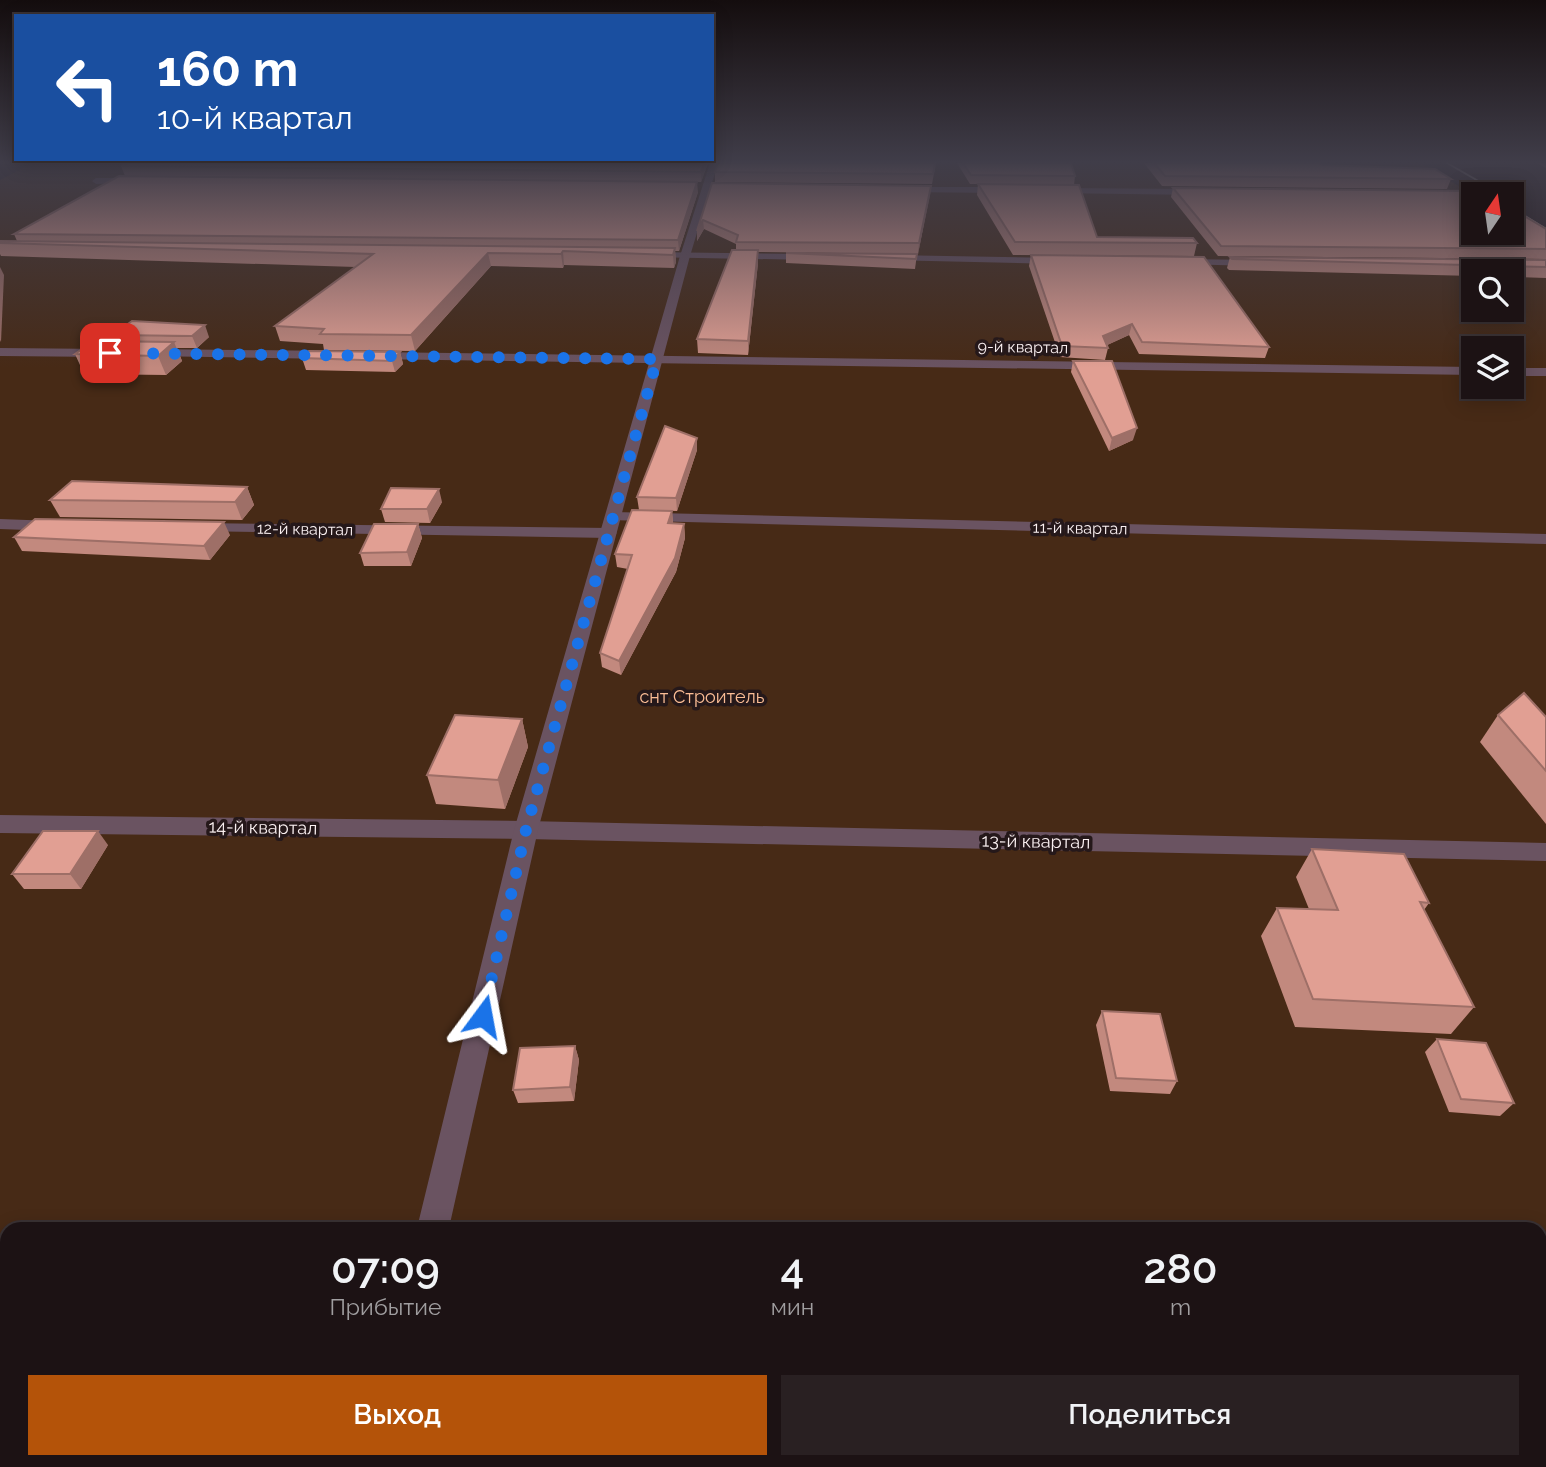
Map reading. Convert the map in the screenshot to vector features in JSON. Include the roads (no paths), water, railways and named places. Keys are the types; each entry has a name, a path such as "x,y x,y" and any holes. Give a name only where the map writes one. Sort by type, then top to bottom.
{"street":[{"path":"434,1222 526,830 693,231"},
{"path":"643,255 823,258"},
{"path":"878,258 1070,261"},
{"path":"1165,262 1268,264"},
{"path":"0,352 126,353"},
{"path":"140,353 349,355"},
{"name":"9-й квартал","path":"363,355 1461,371"},
{"path":"1524,372 1546,372"},
{"path":"0,524 70,526"},
{"name":"12-й квартал","path":"180,528 612,525"},
{"name":"11-й квартал","path":"612,525 1546,538"},
{"name":"14-й квартал","path":"0,824 526,830"},
{"name":"13-й квартал","path":"526,830 1546,852"}],"park label":[{"name":"снт Строитель","path":"702,696"}]}
